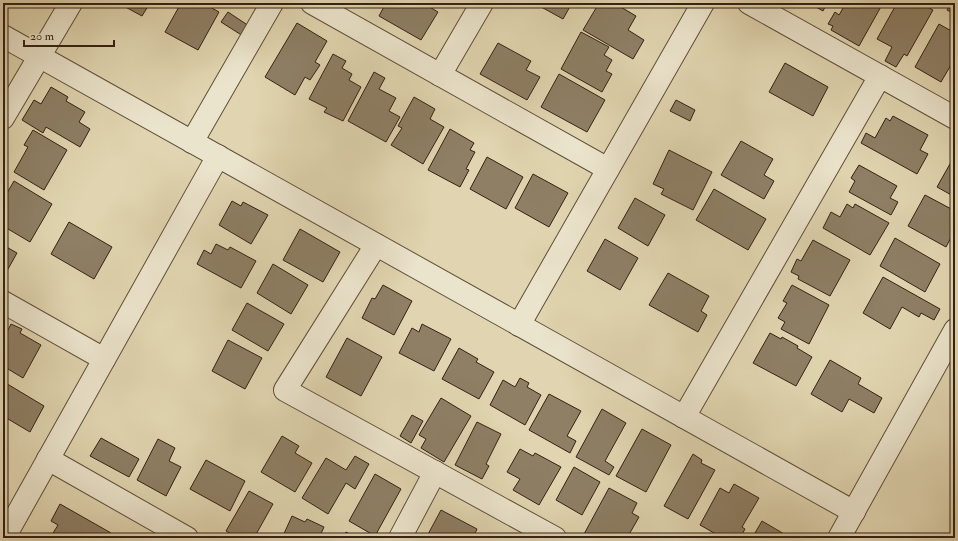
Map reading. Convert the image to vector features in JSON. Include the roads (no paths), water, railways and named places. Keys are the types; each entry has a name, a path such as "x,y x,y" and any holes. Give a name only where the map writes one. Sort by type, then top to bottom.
{"street":[{"path":"3,118 71,3"},
{"path":"192,142 272,3"},
{"path":"312,3 608,169"},
{"path":"440,75 482,3"},
{"path":"520,325 703,3"},
{"path":"749,3 955,118"},
{"path":"3,36 854,512"},
{"path":"684,416 880,76"},
{"path":"4,538 218,156"},
{"path":"376,245 285,390 555,538"},
{"path":"3,302 104,359"},
{"path":"839,538 955,330"},
{"path":"48,459 187,538"},
{"path":"400,538 435,472"}]}
